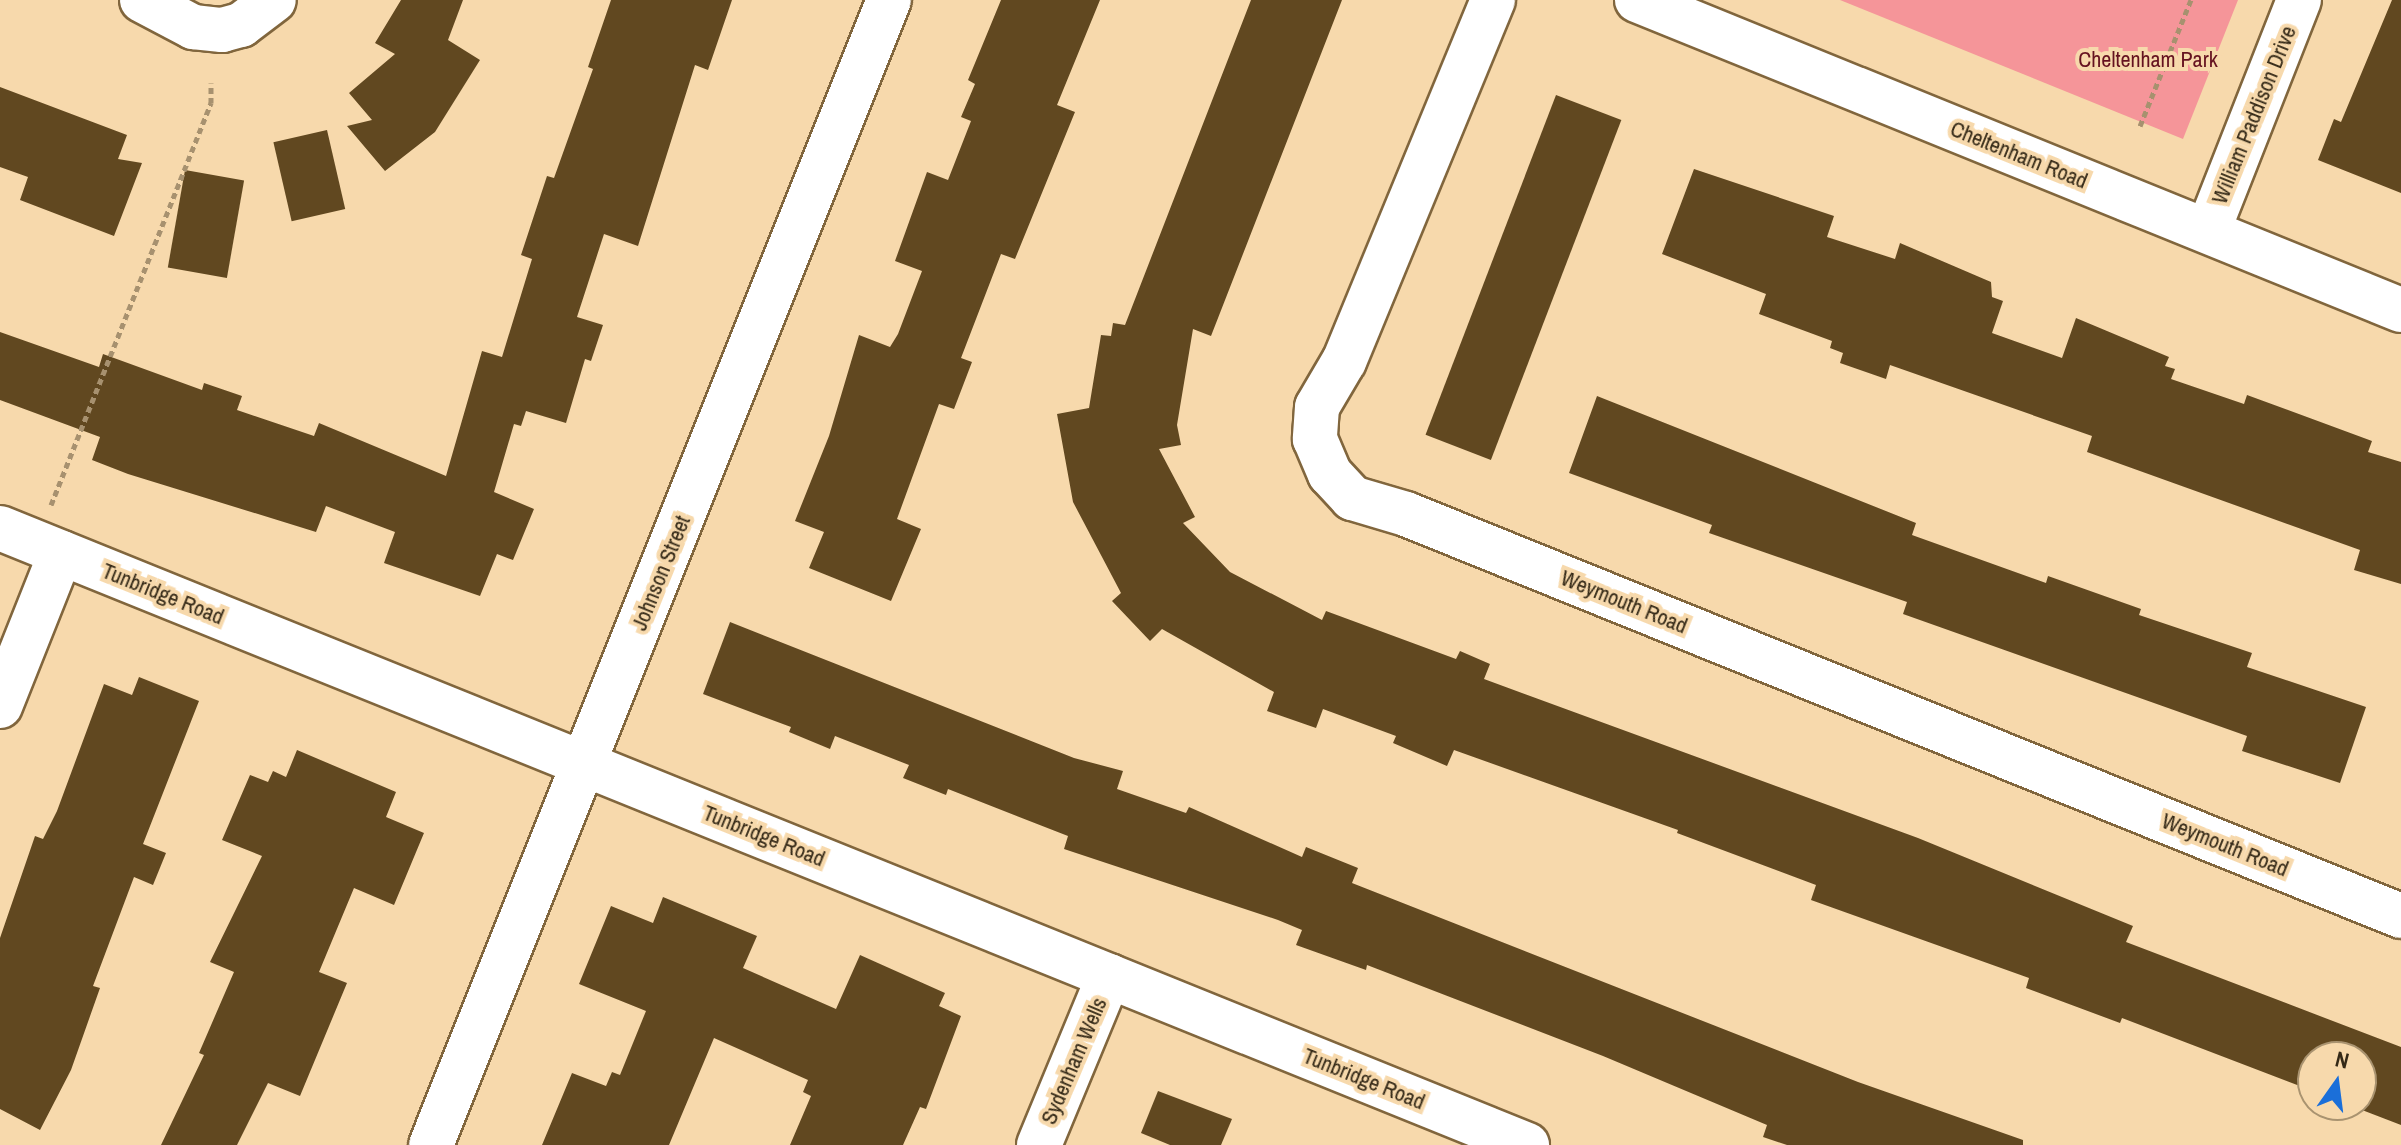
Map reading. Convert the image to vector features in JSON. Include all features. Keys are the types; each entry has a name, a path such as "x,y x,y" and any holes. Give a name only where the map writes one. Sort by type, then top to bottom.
{"street":[{"path":"142,0 193,27 222,30 241,25 274,0"},
{"name":"Johnson Street","path":"431,1145 889,0"},
{"name":"Weymouth Road","path":"1493,0 1344,361 1317,407 1315,439 1330,474 1352,498 1406,514 2401,916"},
{"name":"Cheltenham Road","path":"1637,0 2401,310"},
{"name":"William Paddison Drive","path":"2208,231 2299,0"},
{"name":"Tunbridge Road","path":"0,528 1527,1145"},
{"path":"0,706 61,553"},
{"name":"Sydenham Wells","path":"1039,1145 1109,976"}],"path":[{"path":"2140,126 2191,0"},
{"path":"49,510 211,103 211,83"}],"green space":[{"name":"Cheltenham Park","path":"1840,0 2238,0 2183,139"}],"building":[{"path":"401,0 463,0 448,40 480,60 435,132 385,171 347,126 372,120 349,93 395,54 375,43"},
{"path":"611,0 732,0 708,70 695,65 638,246 604,234 577,317 603,325 591,361 585,359 566,423 526,411 521,426 514,424 494,492 534,509 513,560 497,554 480,596 384,563 395,532 326,506 316,532 128,474 92,460 100,437 0,400 0,332 99,367 103,354 202,390 204,383 242,396 237,410 314,436 319,423 446,476 482,351 502,357 532,259 521,255 547,176 554,178 593,69 588,67"},
{"path":"1001,0 1100,0 1057,105 1075,112 1015,259 1001,254 961,358 972,362 954,409 939,404 897,519 921,529 891,601 809,568 824,532 795,521 829,436 859,335 890,347 898,334 922,271 895,261 927,172 948,180 971,121 961,117 975,84 968,80"},
{"path":"1251,0 1342,0 1211,336 1193,329 1177,425 1181,445 1159,449 1195,517 1183,523 1230,572 1322,620 1326,611 1456,659 1460,651 1490,664 1484,679 1918,838 2133,926 2126,942 2401,1047 2401,1125 2377,1116 2377,1041 2297,1041 2297,1085 2122,1018 2120,1023 2026,988 2029,978 1811,900 1816,885 1677,833 1678,830 1454,750 1447,766 1393,743 1396,736 1323,709 1316,728 1267,711 1274,692 1162,629 1150,641 1112,601 1121,593 1073,502 1057,414 1089,408 1101,335 1111,336 1113,323 1125,325"},
{"path":"2392,0 2401,0 2401,193 2318,160 2334,119 2341,122"},
{"path":"0,87 127,135 118,159 142,163 114,236 20,200 28,177 0,167"},
{"path":"1556,95 1621,120 1491,460 1426,435"},
{"path":"327,130 345,209 292,221 273,142"},
{"path":"1694,169 1834,216 1827,237 1895,259 1900,243 1991,282 1992,297 2003,301 1992,333 2062,358 2076,318 2169,357 2165,366 2175,369 2171,379 2244,404 2247,395 2372,441 2368,452 2401,462 2401,584 2354,570 2360,550 2087,452 2092,436 1890,365 1886,379 1840,363 1843,353 1830,348 1832,341 1759,314 1766,294 1662,254"},
{"path":"185,170 244,180 227,278 168,267"},
{"path":"1597,396 1916,523 1912,535 2046,583 2048,576 2141,609 2139,615 2252,653 2247,667 2366,707 2340,783 2242,751 2247,736 1903,614 1907,602 1709,533 1712,525 1569,473"},
{"path":"730,622 1074,758 1123,771 1117,789 1186,813 1189,807 1302,857 1306,847 1358,868 1352,883 1858,1082 2023,1140 2023,1145 1787,1145 1763,1137 1767,1125 1603,1056 1367,965 1366,970 1296,945 1302,930 1278,920 1064,849 1068,836 948,789 946,795 903,778 909,765 835,736 830,749 789,732 791,727 703,694"},
{"path":"139,677 199,701 143,844 166,853 153,885 134,877 93,986 100,988 71,1070 40,1130 0,1109 0,938 35,836 43,839 57,811 104,684 132,695"},
{"path":"297,750 396,792 386,817 424,833 394,905 354,888 319,972 347,983 300,1096 268,1083 237,1145 161,1145 204,1055 199,1053 234,972 210,962 262,856 222,840 250,775 268,782 273,771 286,777"},
{"path":"663,897 757,936 743,968 836,1009 860,955 945,993 939,1006 961,1016 926,1109 920,1107 903,1145 790,1145 811,1096 803,1092 808,1080 714,1038 669,1145 542,1145 572,1073 606,1086 612,1072 620,1075 646,1011 579,984 611,906 653,923"},
{"path":"1158,1091 1232,1119 1221,1145 1170,1145 1141,1133"}]}
